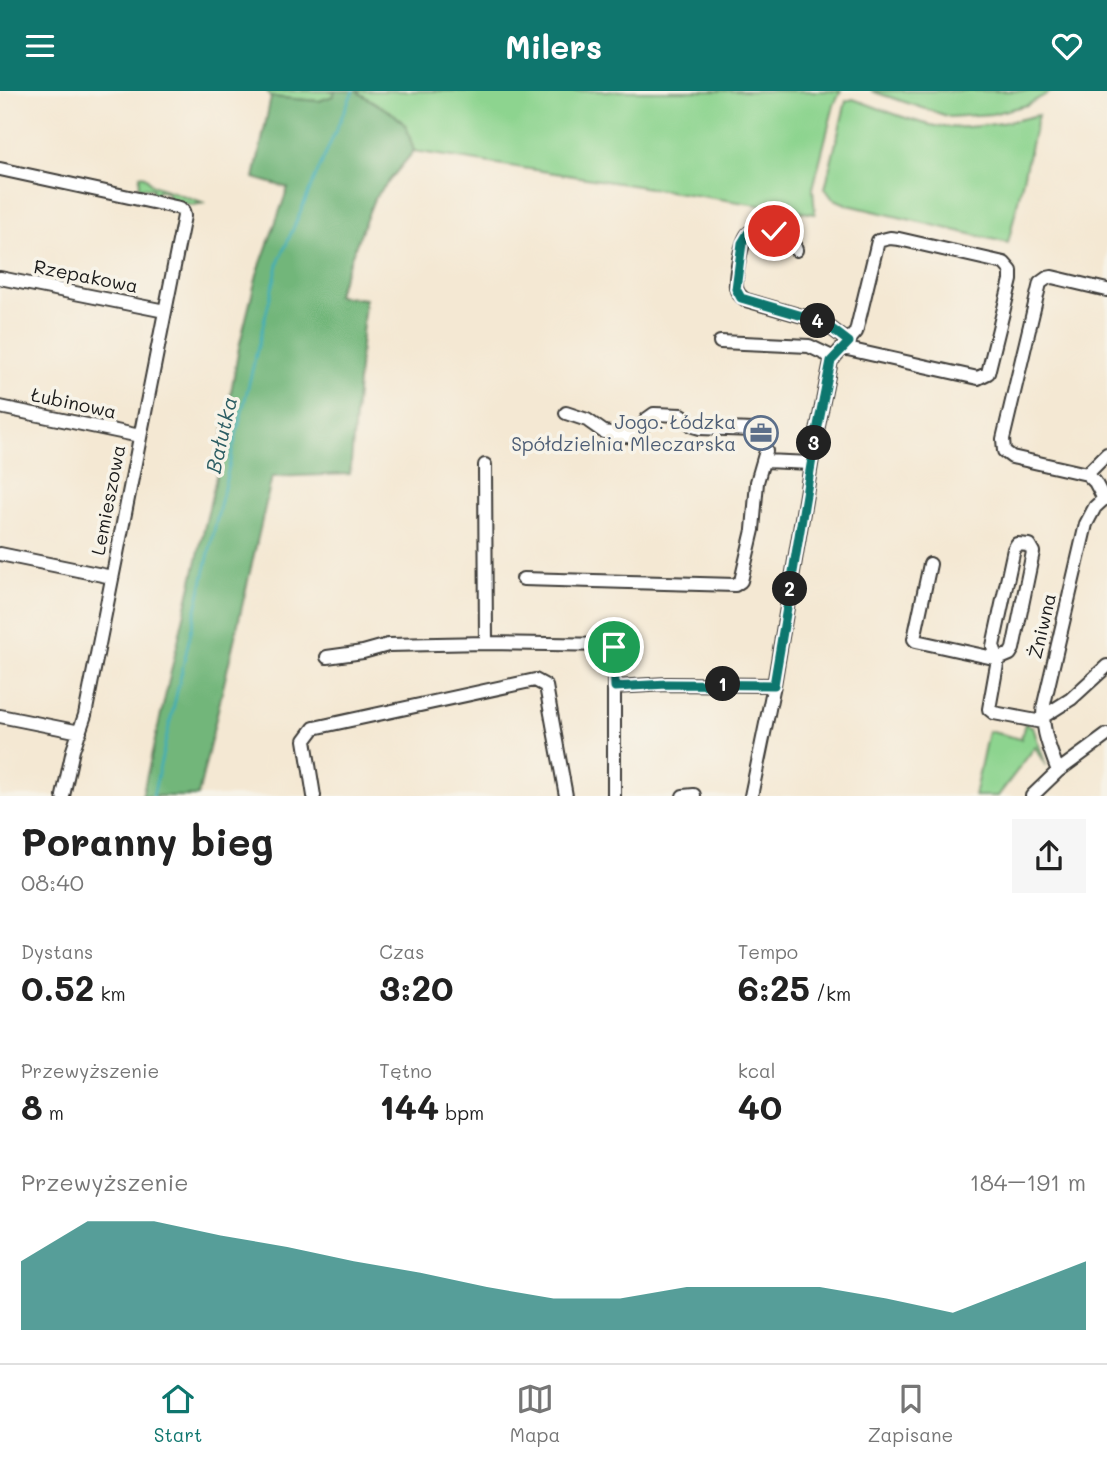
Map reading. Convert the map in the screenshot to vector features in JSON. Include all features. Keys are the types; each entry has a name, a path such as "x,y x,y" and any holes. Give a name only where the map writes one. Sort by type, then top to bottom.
{"street":[{"name":"Lemieszowa","path":"0,169 180,208 183,211 141,436 80,731 63,796"},
{"path":"796,250 792,239 774,231 758,230 748,233 742,243 736,289 741,298 746,300 823,322 842,349"},
{"path":"720,342 809,346 822,350 842,349 978,378 988,373 1011,280 1009,266 900,239 878,241 856,332 842,349 831,361 774,685 751,796"},
{"path":"1106,497 1087,474 1012,457 1004,451 1003,439 1040,283 1052,277 1107,290"},
{"name":"Rzepakowa","path":"0,278 165,311"},
{"name":"Łubinowa","path":"0,407 141,436"},
{"path":"523,579 741,581 766,451 762,439 753,430 700,428 682,415 654,414 647,419 638,435 633,437 604,432 587,420 566,413"},
{"path":"1087,474 1107,454"},
{"path":"765,461 811,463"},
{"path":"485,465 486,643"},
{"name":"Żniwna","path":"1042,720 1086,524 1095,507 1106,497"},
{"path":"930,564 914,639 999,659 1010,654 1013,649 1032,548 1022,543 1017,544 1014,549 993,646 999,659 989,709 994,713 1042,720 1107,666"},
{"path":"0,554 112,577"},
{"path":"327,657 388,645 611,645 615,651 614,796"},
{"path":"314,796 305,740 314,728 535,680 546,686 566,796"},
{"path":"615,687 667,684 774,685"},
{"path":"0,716 80,731"},
{"path":"1042,720 1058,771"},
{"path":"1032,796 1058,771 1107,735"},
{"path":"683,796 694,795"}],"green space":[{"path":"267,91 335,91 333,96 319,101 271,97"},
{"path":"335,91 359,91 395,115 406,126 414,151 374,199 336,296 365,299 350,474 272,477 198,796 142,796 215,482 239,347 257,274 288,188 254,178 271,97 319,101 333,96"},
{"path":"359,91 841,91 834,105 813,188 815,214 414,151 406,126 395,115"},
{"path":"871,91 1052,91 1027,105 992,114 950,117"},
{"path":"853,99 915,121 947,127 987,125 1038,115 1008,243 848,205 832,198 825,188 846,101"},
{"path":"140,175 145,176 152,185 205,203 193,205 168,200 168,193 158,190 155,197 152,196 153,189 143,187 139,194"},
{"path":"1025,723 1033,727 1046,766 1035,747 998,796 974,796 988,731 1021,739"}],"waterway":[{"name":"Bałutka","path":"153,796 279,261 353,91"}],"place":[{"name":"Jogo. Łódzka Spółdzielnia Mleczarska","path":"761,433"}],"route":[{"path":"614,647 615,687 667,684 774,685 831,361 849,342 823,322 741,298 736,289 742,243 748,233 758,230 774,231"}]}
